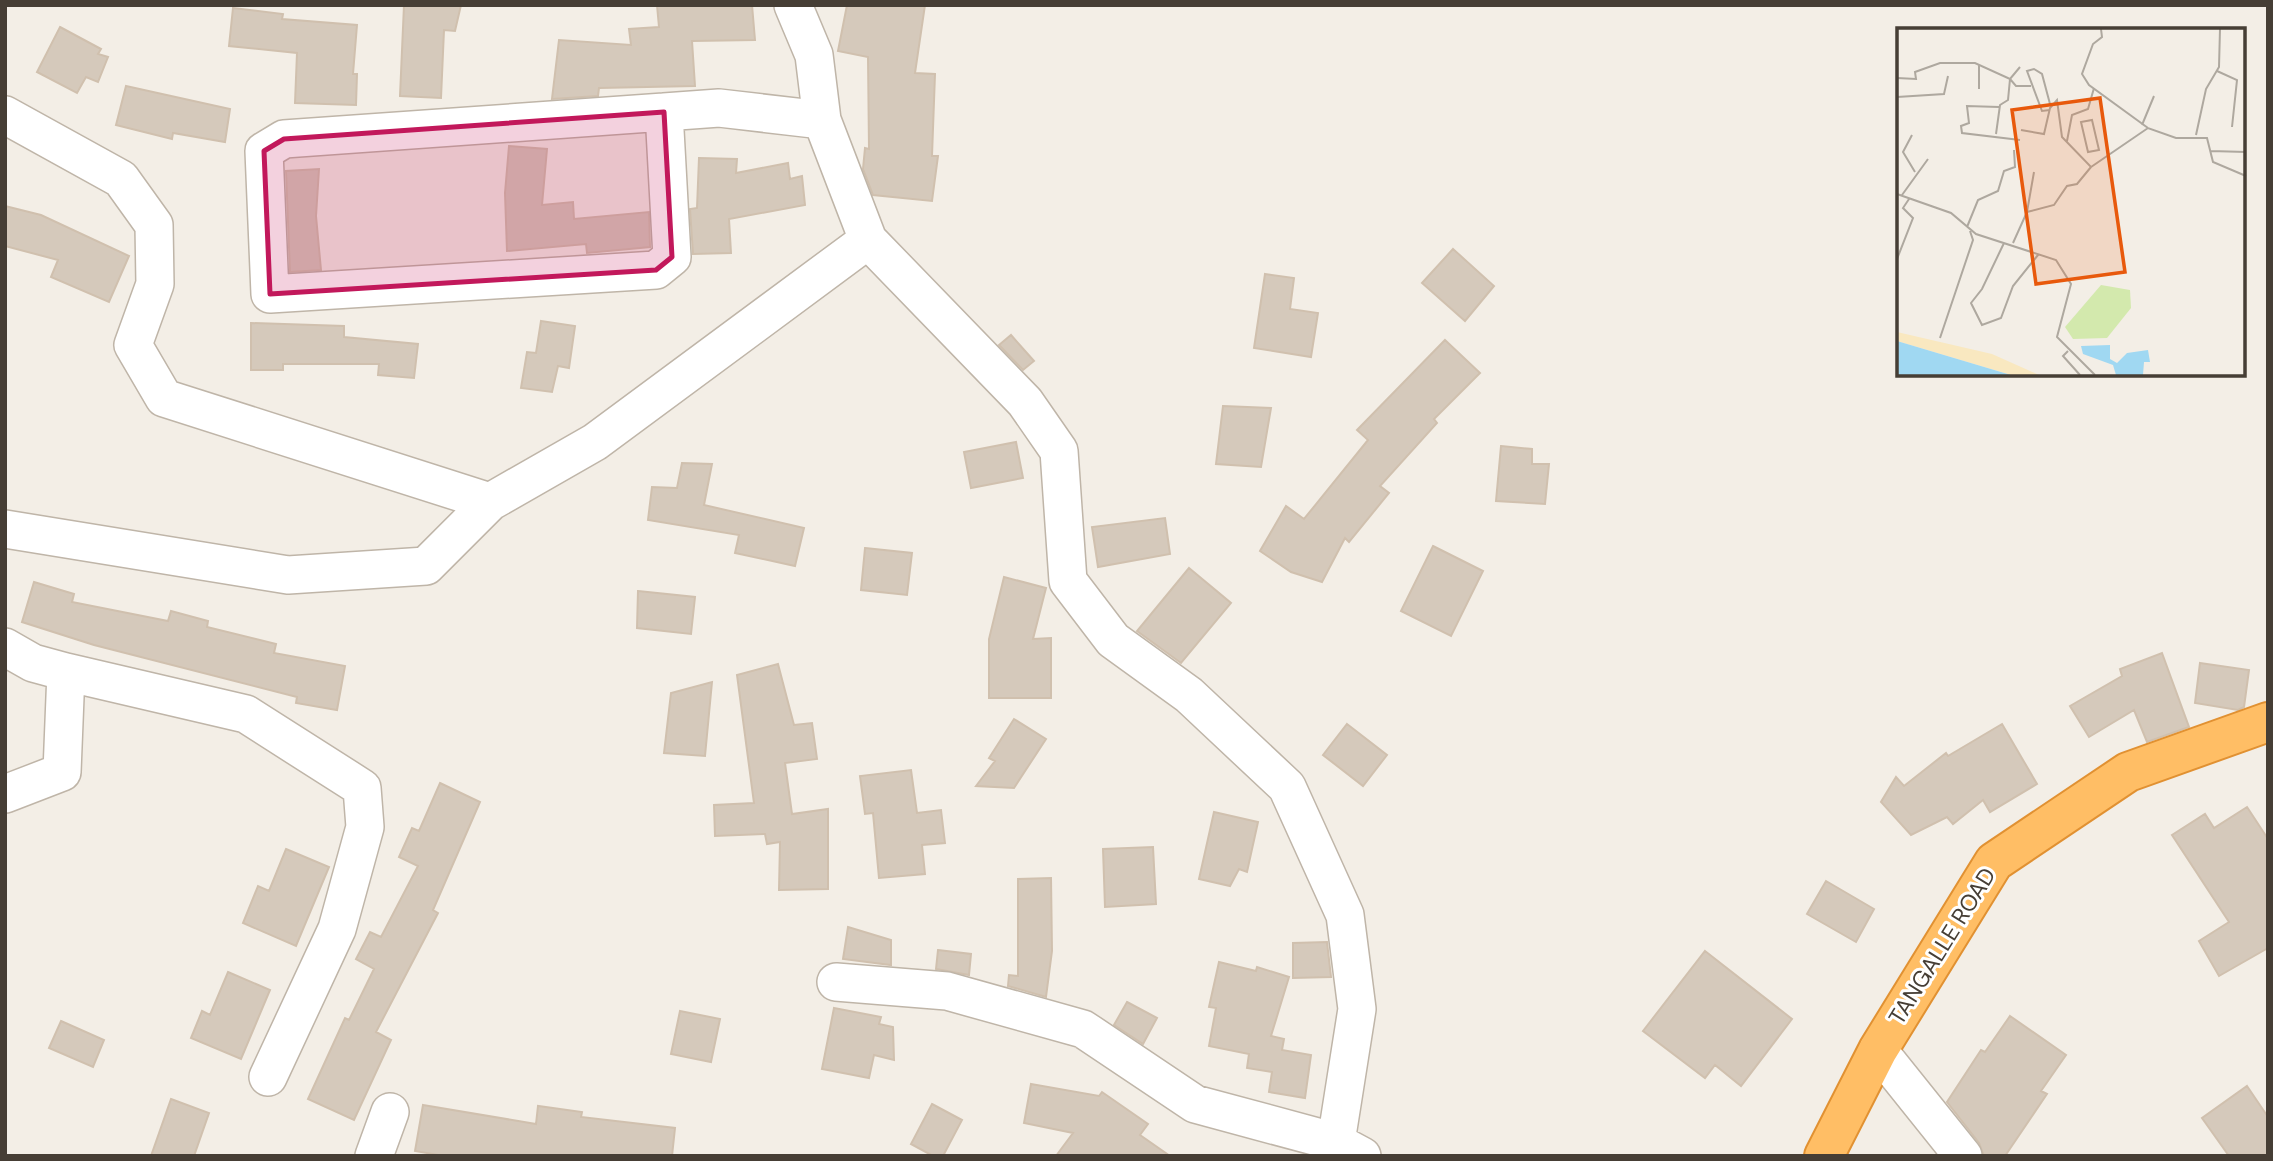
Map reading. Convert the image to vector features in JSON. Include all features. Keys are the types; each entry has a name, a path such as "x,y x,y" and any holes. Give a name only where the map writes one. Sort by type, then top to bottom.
{"highway":[{"name":"TANGALLE ROAD","path":"1824,1156 1878,1050 1994,862 2128,772 2268,722"}],"street":[{"path":"793,5 814,55 822,120 868,240 1025,402 1059,451 1068,581 1113,640 1189,695 1286,788 1345,915 1357,1009 1349,1149 1195,1104 1083,1029 947,991 836,982"},
{"path":"664,112 672,257 656,270 270,294 264,151 285,139 719,108 822,120"},
{"path":"5,115 121,179 154,225 155,284 133,345 164,398 490,502"},
{"path":"5,529 288,575 426,566 490,502 595,442 868,240"},
{"path":"5,794 62,772 27,661"},
{"path":"27,661 246,714 362,789 365,827 337,929 268,1077"},
{"path":"1878,1050 1963,1156"},
{"path":"374,1156 390,1112"}],"highlighted area":[{"path":"664,112 672,257 656,270 270,294 264,151 284,139"}],"building":[{"path":"404,5 461,5 455,31 444,30 441,98 400,96"},
{"path":"657,5 752,5 755,40 692,41 695,86 599,88 598,96 552,99 559,40 631,45 629,29 659,27"},
{"path":"847,5 925,5 915,73 935,74 932,156 938,156 932,201 873,195 863,169 865,148 869,149 868,57 838,51"},
{"path":"233,8 283,14 282,19 357,25 353,74 357,74 356,105 295,103 297,53 229,46"},
{"path":"60,27 101,49 98,54 108,57 98,82 86,77 77,93 37,72"},
{"path":"126,86 230,109 225,142 173,133 172,139 116,125"},
{"path":"509,146 547,149 542,205 573,202 574,219 649,212 650,247 587,253 586,244 507,251 505,193"},
{"path":"699,158 737,159 736,173 788,163 790,179 802,176 805,205 729,219 731,253 693,254 690,209 697,208"},
{"path":"319,169 316,216 321,270 290,272 286,171"},
{"path":"5,206 41,215 129,256 109,302 51,277 58,260 5,246"},
{"path":"1453,249 1494,286 1465,321 1422,283"},
{"path":"1265,274 1294,278 1290,309 1318,313 1311,357 1254,348"},
{"path":"541,321 575,326 569,368 558,366 552,392 521,388 527,352 536,353"},
{"path":"251,323 344,326 344,337 418,344 414,378 378,375 379,364 283,364 283,370 251,370"},
{"path":"1011,335 1034,361 1023,370 999,345"},
{"path":"1445,340 1480,373 1434,419 1437,423 1380,486 1389,493 1349,542 1345,538 1322,582 1291,572 1260,551 1286,506 1304,519 1368,440 1357,430"},
{"path":"1223,406 1271,408 1261,467 1216,464"},
{"path":"1016,442 1023,478 971,488 964,452"},
{"path":"1501,446 1532,449 1532,464 1549,464 1545,504 1496,501"},
{"path":"682,463 712,464 704,505 804,528 795,566 735,553 739,535 648,520 652,487 677,488"},
{"path":"1165,518 1170,554 1098,567 1092,527"},
{"path":"1433,546 1483,571 1451,636 1401,611"},
{"path":"865,548 912,553 907,595 861,590"},
{"path":"1189,568 1231,603 1181,663 1137,631"},
{"path":"1004,577 1046,588 1033,639 1051,638 1051,698 989,698 989,639"},
{"path":"34,582 74,594 72,602 168,621 171,611 208,621 207,627 276,644 274,653 345,666 337,710 296,703 297,697 94,645 22,622"},
{"path":"638,591 695,597 691,634 637,628"},
{"path":"2162,653 2189,727 2147,742 2134,710 2089,737 2070,706 2122,676 2120,669"},
{"path":"2200,663 2249,670 2244,707 2238,710 2195,703"},
{"path":"778,664 794,725 812,723 817,759 785,763 792,814 828,809 828,889 779,890 780,842 767,844 765,834 715,836 714,805 754,803 737,675"},
{"path":"712,682 705,756 664,753 671,693"},
{"path":"1014,719 1046,739 1014,788 976,786 995,761 989,758"},
{"path":"1347,724 1387,755 1363,786 1323,755"},
{"path":"2002,724 2037,784 1990,812 1983,800 1953,824 1947,817 1911,835 1881,802 1896,777 1904,786 1946,753 1948,756"},
{"path":"911,770 917,813 941,810 945,843 922,845 925,874 879,878 873,813 865,814 860,776"},
{"path":"440,783 480,802 433,910 438,913 376,1032 391,1040 354,1120 308,1099 345,1018 349,1020 374,969 356,959 370,932 381,937 418,866 399,857 412,828 419,831"},
{"path":"2247,807 2268,839 2268,948 2219,976 2199,941 2229,922 2172,835 2205,814 2214,828"},
{"path":"1214,812 1258,822 1247,872 1239,869 1230,886 1199,879"},
{"path":"1153,847 1156,904 1105,907 1103,849"},
{"path":"286,849 329,867 296,946 243,923 258,886 269,891"},
{"path":"1051,878 1052,951 1046,997 1008,986 1009,975 1018,976 1018,879"},
{"path":"1826,881 1874,909 1856,942 1807,914"},
{"path":"848,927 891,940 891,965 843,959"},
{"path":"1327,942 1331,977 1293,978 1293,943"},
{"path":"938,950 971,954 969,975 936,969"},
{"path":"1705,951 1792,1019 1741,1086 1715,1065 1705,1078 1643,1031"},
{"path":"1219,962 1256,971 1257,967 1289,977 1271,1036 1284,1039 1282,1050 1311,1055 1305,1098 1269,1092 1272,1072 1247,1068 1249,1054 1209,1046 1216,1008 1209,1007"},
{"path":"228,972 270,990 241,1059 191,1038 202,1011 210,1015"},
{"path":"1127,1002 1157,1018 1143,1044 1114,1025"},
{"path":"834,1008 881,1017 879,1024 893,1027 894,1060 874,1055 869,1078 822,1069"},
{"path":"680,1011 720,1019 711,1062 671,1054"},
{"path":"2010,1016 2066,1055 2041,1091 2047,1094 2005,1156 1984,1156 1979,1143 1947,1102 1981,1050 1985,1052"},
{"path":"61,1021 104,1040 93,1067 49,1048"},
{"path":"1031,1084 1099,1096 1102,1092 1148,1124 1140,1135 1170,1156 1056,1156 1073,1133 1024,1123"},
{"path":"2247,1086 2268,1117 2268,1156 2229,1156 2202,1118"},
{"path":"171,1099 209,1113 194,1156 151,1156"},
{"path":"932,1104 962,1120 943,1156 933,1156 911,1144"},
{"path":"423,1105 536,1124 538,1106 582,1112 581,1117 675,1128 672,1156 444,1156 415,1151"}]}
